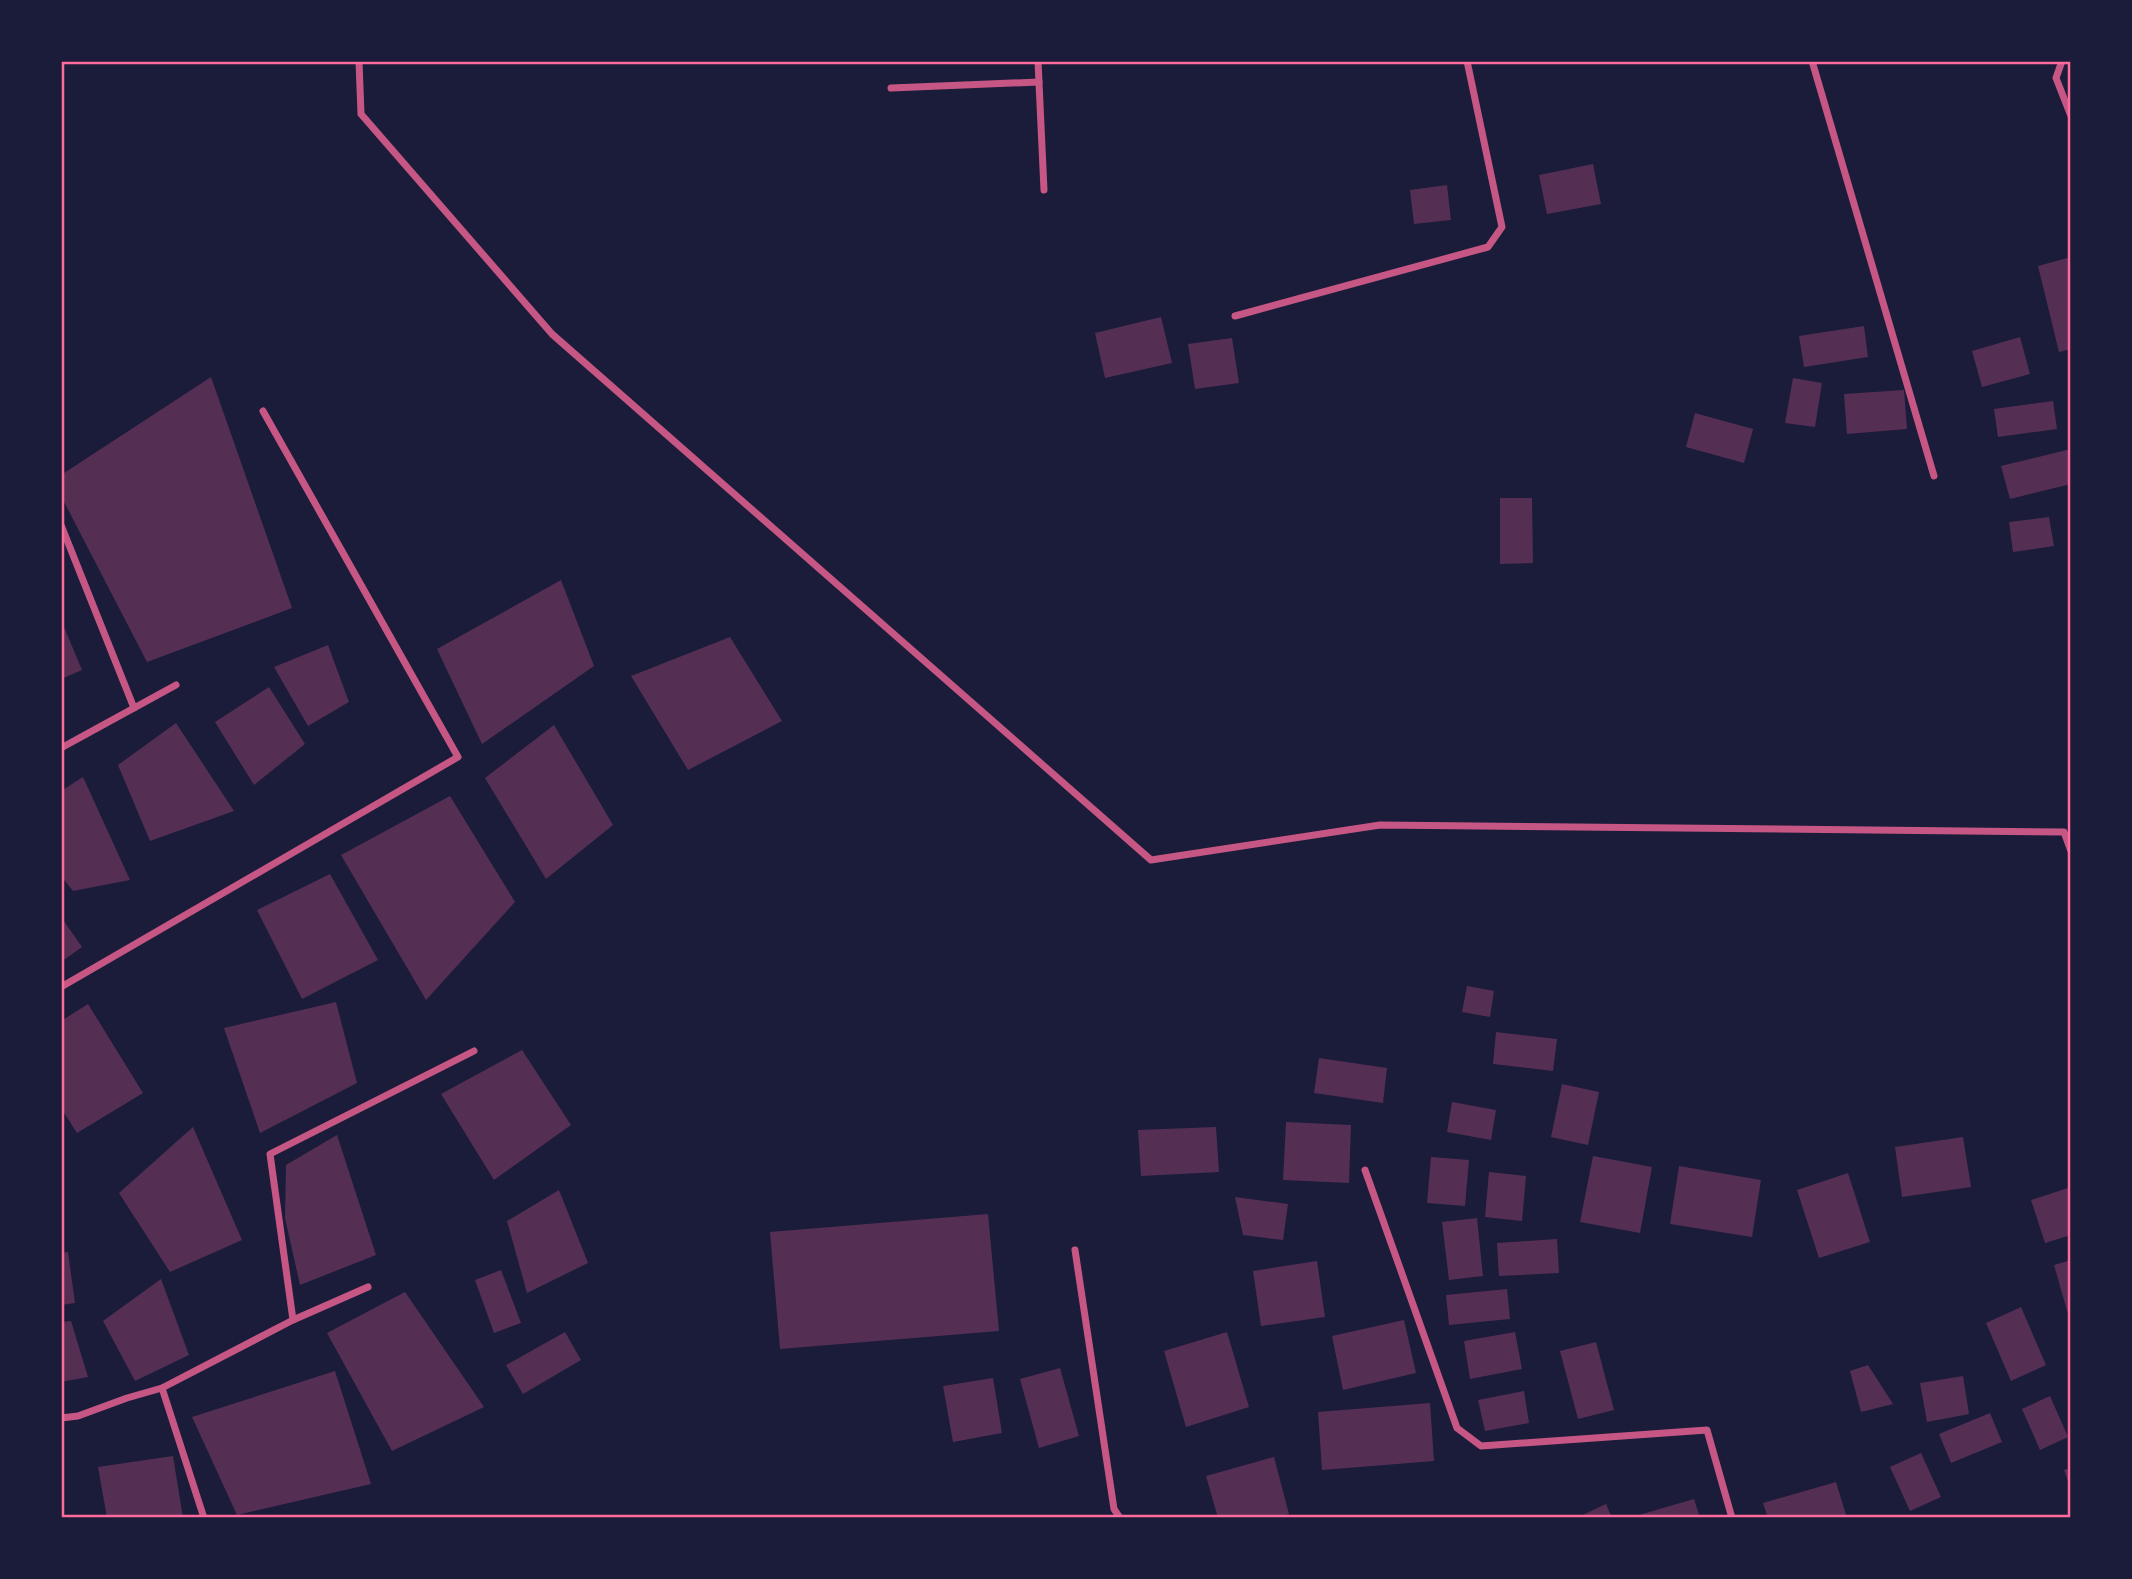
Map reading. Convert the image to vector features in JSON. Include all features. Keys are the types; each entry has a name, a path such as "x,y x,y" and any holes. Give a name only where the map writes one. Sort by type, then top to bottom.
{"street":[{"path":"359,61 361,114 552,334 1151,860 1380,825 2064,832 2071,850"},
{"path":"1038,61 1044,190"},
{"path":"1235,316 1488,247 1502,227 1468,61"},
{"path":"1812,61 1934,475"},
{"path":"2062,61 2056,78 2071,116"},
{"path":"891,88 1039,82"},
{"path":"61,987 458,757 263,411"},
{"path":"61,525 134,708"},
{"path":"61,748 176,685"},
{"path":"293,1320 270,1154 474,1051"},
{"path":"1365,1170 1457,1428 1481,1446 1707,1430 1732,1518"},
{"path":"1075,1250 1115,1509 1120,1518"},
{"path":"61,1418 78,1416 162,1388 293,1320 368,1287"},
{"path":"162,1388 204,1518"}],"building":[{"path":"1593,164 1601,204 1547,214 1539,175"},
{"path":"1447,185 1451,220 1414,224 1410,190"},
{"path":"2071,257 2071,349 2059,352 2038,266"},
{"path":"1161,317 1172,363 1105,378 1095,333"},
{"path":"1864,326 1868,357 1804,367 1799,336"},
{"path":"2020,337 2030,374 1982,387 1972,351"},
{"path":"1232,338 1239,383 1195,389 1188,344"},
{"path":"211,377 292,608 147,662 61,496 61,475"},
{"path":"1793,378 1822,383 1815,427 1785,423"},
{"path":"1904,390 1907,429 1847,434 1844,394"},
{"path":"2053,401 2057,429 1998,437 1994,409"},
{"path":"1695,413 1753,429 1744,463 1686,447"},
{"path":"2071,449 2071,484 2010,499 2001,466"},
{"path":"1500,498 1532,498 1533,563 1500,564"},
{"path":"2049,517 2054,546 2013,552 2009,522"},
{"path":"561,580 594,666 482,744 437,649"},
{"path":"61,620 82,670 61,679"},
{"path":"730,637 782,721 688,770 631,676"},
{"path":"328,645 349,702 308,726 274,667"},
{"path":"269,687 305,744 254,785 215,722"},
{"path":"176,723 234,811 150,841 118,765"},
{"path":"554,725 613,825 546,879 485,778"},
{"path":"83,777 130,880 73,891 61,876 61,791"},
{"path":"450,796 515,902 426,1000 341,855"},
{"path":"330,874 378,960 302,999 257,910"},
{"path":"61,917 82,947 61,962"},
{"path":"1467,986 1494,991 1490,1017 1462,1012"},
{"path":"336,1002 357,1083 260,1133 224,1028"},
{"path":"88,1004 143,1093 77,1133 61,1108 61,1021"},
{"path":"1496,1032 1557,1039 1553,1071 1493,1064"},
{"path":"522,1050 571,1125 494,1180 441,1094"},
{"path":"1319,1058 1387,1068 1383,1103 1314,1093"},
{"path":"1562,1084 1599,1092 1588,1145 1551,1137"},
{"path":"1452,1102 1496,1110 1491,1140 1447,1132"},
{"path":"1286,1122 1351,1125 1349,1183 1283,1180"},
{"path":"193,1127 242,1240 170,1272 119,1193"},
{"path":"1216,1127 1219,1172 1141,1176 1138,1130"},
{"path":"337,1135 376,1255 300,1285 285,1218 286,1165"},
{"path":"1963,1137 1971,1187 1902,1197 1895,1147"},
{"path":"1593,1156 1652,1167 1640,1233 1580,1222"},
{"path":"1431,1157 1469,1160 1465,1206 1427,1203"},
{"path":"1679,1166 1761,1180 1752,1237 1670,1224"},
{"path":"1489,1172 1526,1176 1522,1221 1485,1217"},
{"path":"1848,1173 1870,1242 1819,1258 1797,1190"},
{"path":"2071,1187 2071,1235 2045,1243 2031,1200"},
{"path":"559,1190 588,1263 527,1293 507,1221"},
{"path":"1235,1197 1288,1204 1283,1240 1243,1235"},
{"path":"988,1214 999,1331 780,1349 770,1232"},
{"path":"1477,1218 1483,1276 1449,1280 1442,1222"},
{"path":"1557,1239 1559,1273 1499,1276 1497,1243"},
{"path":"68,1252 75,1303 61,1305 61,1253"},
{"path":"2071,1260 2071,1321 2070,1321 2054,1265"},
{"path":"1317,1261 1325,1317 1261,1326 1253,1271"},
{"path":"501,1270 521,1323 494,1333 475,1280"},
{"path":"161,1279 189,1355 135,1381 103,1321"},
{"path":"1507,1289 1510,1319 1449,1325 1446,1295"},
{"path":"405,1292 484,1407 392,1451 327,1333"},
{"path":"2021,1307 2046,1365 2011,1381 1986,1323"},
{"path":"1404,1320 1416,1373 1343,1390 1332,1336"},
{"path":"71,1321 88,1377 61,1382 61,1322"},
{"path":"565,1332 581,1360 523,1394 506,1365"},
{"path":"1227,1332 1249,1407 1186,1427 1164,1351"},
{"path":"1515,1332 1522,1369 1470,1379 1464,1341"},
{"path":"1596,1342 1614,1410 1578,1419 1560,1351"},
{"path":"1868,1365 1893,1404 1861,1412 1850,1371"},
{"path":"1060,1368 1079,1436 1039,1448 1020,1379"},
{"path":"335,1371 371,1484 237,1515 192,1417"},
{"path":"1963,1376 1969,1414 1927,1422 1920,1383"},
{"path":"993,1378 1002,1433 953,1442 943,1386"},
{"path":"1524,1391 1529,1423 1485,1431 1478,1400"},
{"path":"2050,1396 2068,1437 2040,1450 2022,1409"},
{"path":"1430,1403 1434,1461 1322,1470 1318,1412"},
{"path":"1990,1413 2002,1442 1951,1463 1939,1434"},
{"path":"1921,1453 1941,1497 1910,1511 1890,1467"},
{"path":"173,1456 183,1518 107,1518 98,1467"},
{"path":"1274,1457 1289,1514 1275,1518 1218,1518 1206,1476"},
{"path":"2071,1468 2071,1487 2070,1487 2064,1470"},
{"path":"1836,1482 1847,1518 1768,1518 1763,1503"},
{"path":"1694,1499 1700,1518 1632,1518 1632,1517"},
{"path":"1606,1504 1612,1518 1576,1518"}]}
